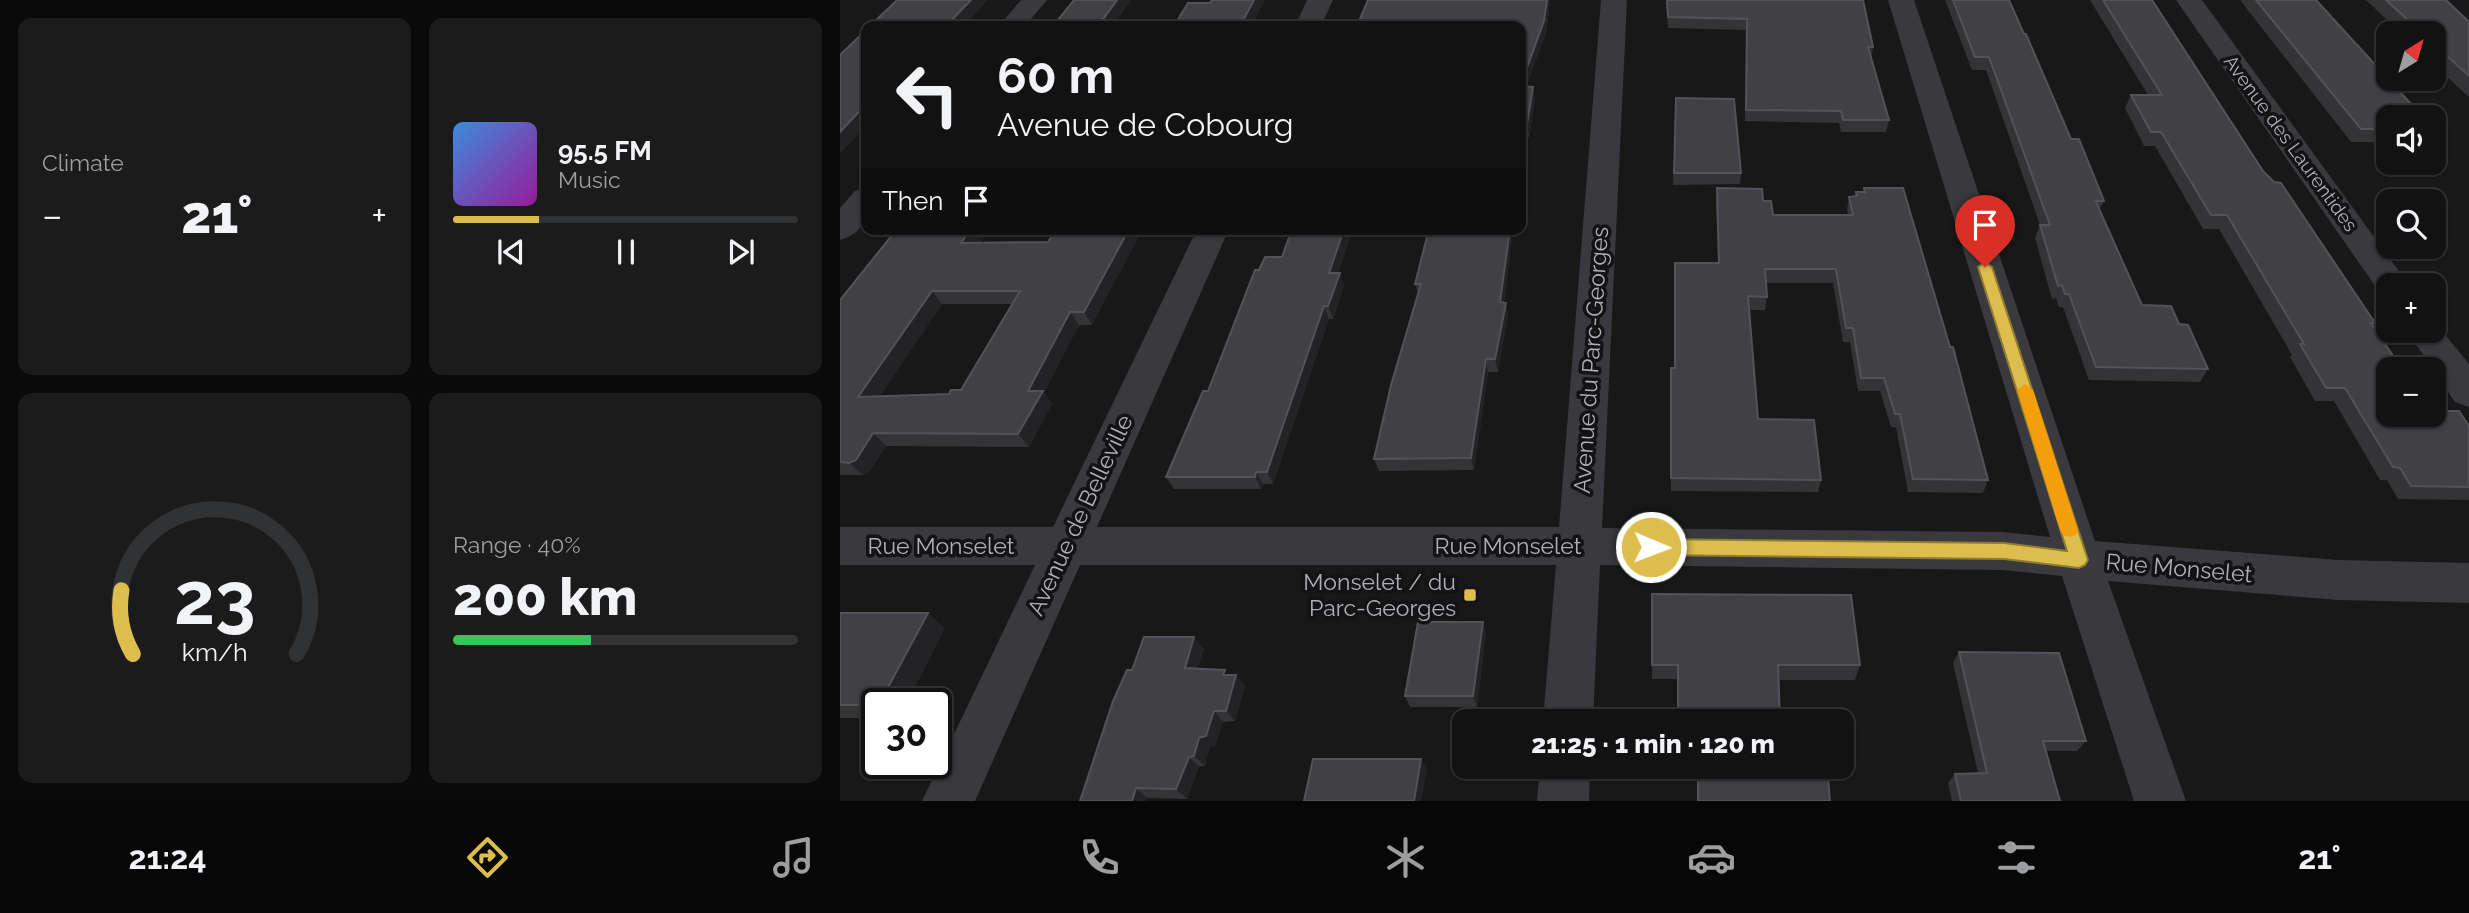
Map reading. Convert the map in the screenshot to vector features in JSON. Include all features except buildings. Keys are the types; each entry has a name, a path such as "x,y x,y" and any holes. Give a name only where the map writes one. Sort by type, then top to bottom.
{"street":[{"path":"1016,21 1034,0"},
{"path":"1310,21 1320,0"},
{"name":"Avenue du Parc-Georges","path":"1569,709 1614,0"},
{"path":"1900,0 2079,560 2160,801"},
{"name":"Avenue des Laurentides","path":"2189,0 2383,273"},
{"path":"840,229 861,204"},
{"name":"Avenue de Belleville","path":"948,801 1210,235"},
{"path":"2434,343 2469,392"},
{"name":"Rue Monselet","path":"840,546 1579,546 2004,551 2079,560 2339,580 2469,583"},
{"path":"1563,801 1564,779"}],"slow traffic":[{"path":"2025,390 2069,530"}],"place":[{"name":"Monselet / du Parc-Georges","path":"1470,595"}],"route":[{"path":"1651,547 2004,551 2079,560 1985,267"}]}
